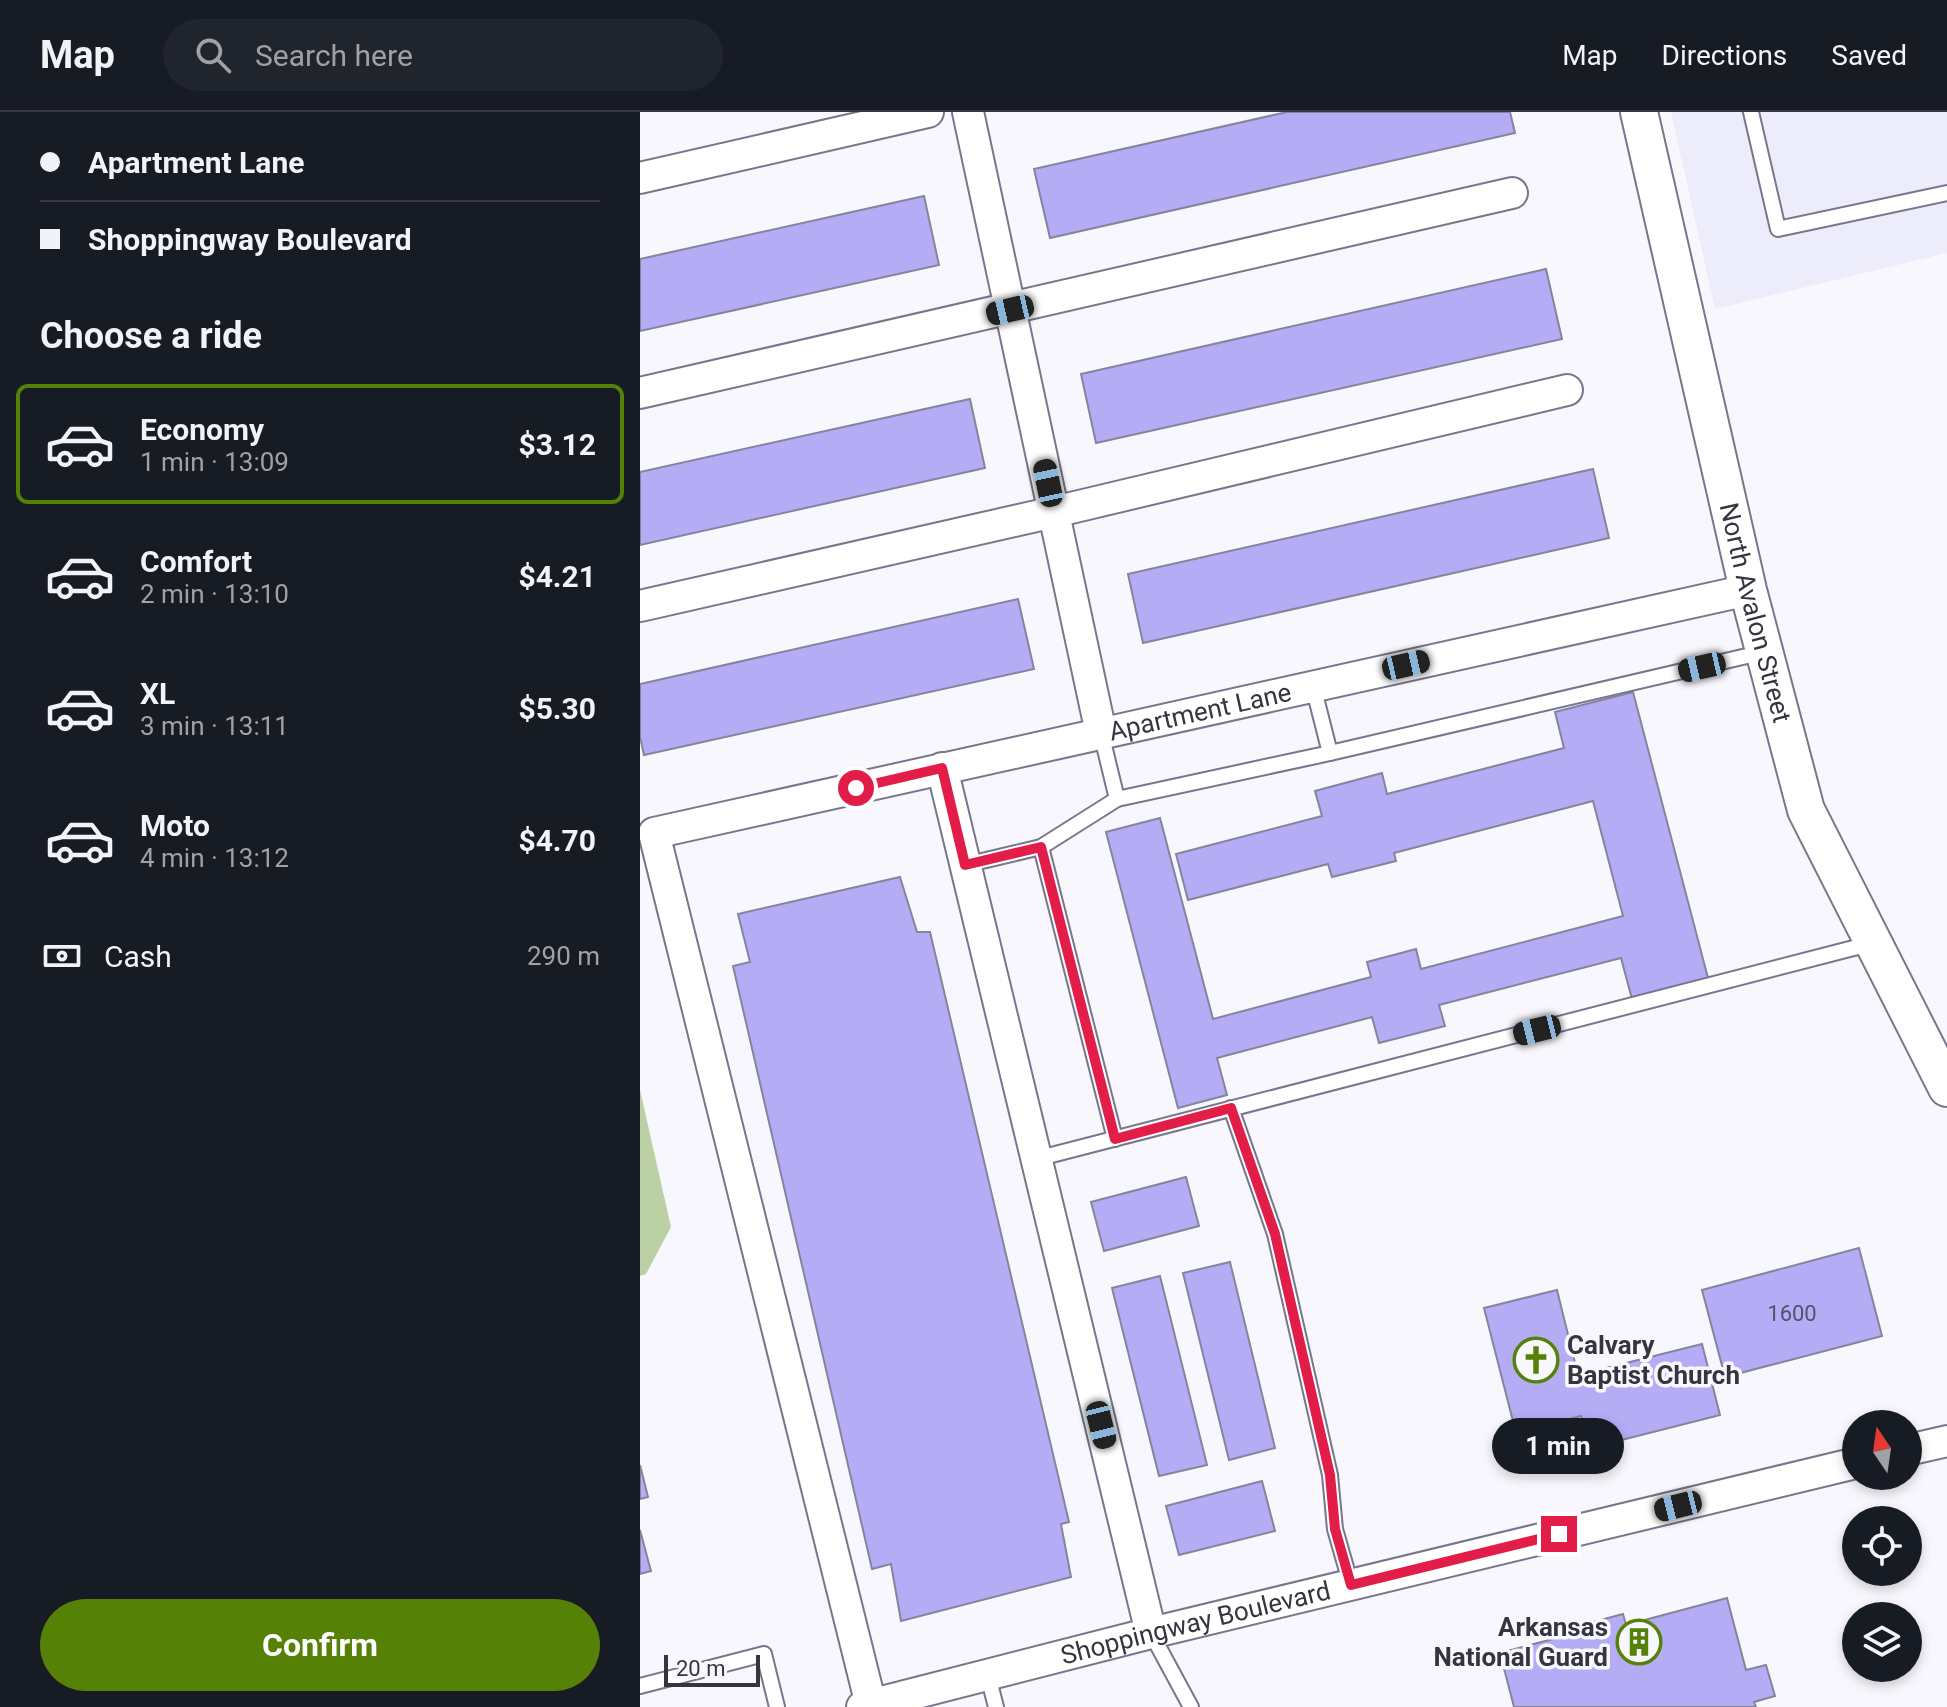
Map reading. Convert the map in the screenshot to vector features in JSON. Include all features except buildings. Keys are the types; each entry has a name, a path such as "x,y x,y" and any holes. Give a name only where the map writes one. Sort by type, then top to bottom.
{"street":[{"path":"640,178 928,112"},
{"path":"968,112 1101,733"},
{"name":"North Avalon Street","path":"1639,112 1748,590 1806,810 1947,1088"},
{"path":"640,393 1512,193"},
{"path":"640,606 1054,512 1567,390"},
{"name":"Apartment Lane","path":"867,1706 654,833 1748,590"},
{"path":"942,768 1151,1633"},
{"path":"1922,1447 1947,1441"},
{"name":"Shoppingway Boulevard","path":"867,1706 1151,1633 1842,1466"}],"lane":[{"path":"1751,112 1778,229 1947,193"},
{"path":"965,865 1041,847 1117,799 1764,652"},
{"path":"1313,686 1330,753"},
{"path":"1101,733 1117,799"},
{"path":"1041,847 1115,1139"},
{"path":"1036,1159 1873,943"},
{"path":"1231,1108 1275,1234 1330,1475 1335,1529 1351,1585"},
{"path":"1151,1633 1191,1707"},
{"path":"640,1686 764,1654 777,1707"},
{"path":"988,1676 996,1707"}],"shaded area":[{"path":"1671,112 1947,112 1947,253 1715,309"}],"green space":[{"path":"640,1090 671,1227 646,1274 640,1276"}],"place":[{"name":"Calvary Baptist Church","path":"1536,1360"},
{"name":"Arkansas National Guard","path":"1639,1642"}],"route":[{"path":"856,788 942,768 965,865 1041,847 1115,1139 1231,1108 1271,1218 1330,1475 1335,1529 1351,1585 1559,1534"}]}
